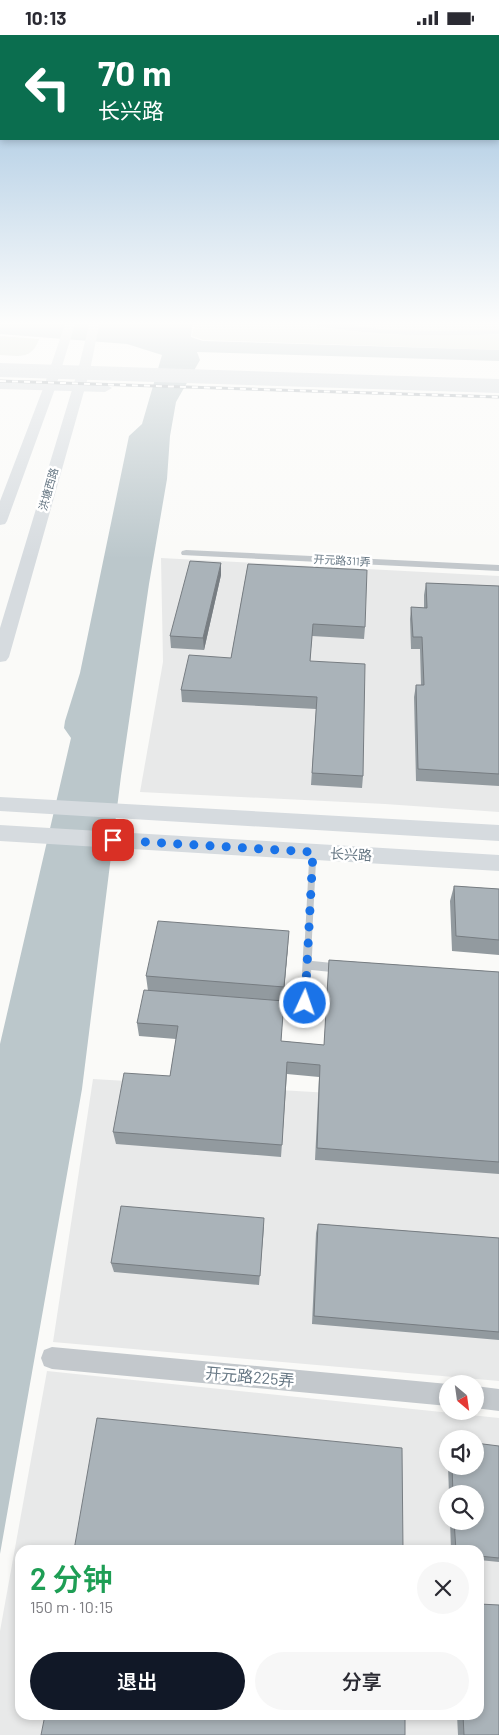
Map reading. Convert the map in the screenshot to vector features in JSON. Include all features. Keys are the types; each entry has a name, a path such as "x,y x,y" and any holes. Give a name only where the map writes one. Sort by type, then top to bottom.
{"main road":[{"path":"0,521 45,400"},
{"name":"洪塘西路","path":"0,657 74,400"},
{"path":"0,805 499,833"},
{"name":"长兴路","path":"0,833 499,863"}],"street":[{"name":"开元路311弄","path":"186,553 499,568"},
{"name":"开元路225弄","path":"52,1358 439,1394"},
{"path":"484,1398 499,1400"}],"lane":[{"path":"262,1006 300,1009 305,1003 313,852"},
{"path":"307,965 345,968"}],"shaded area":[{"path":"149,400 177,400 170,436 167,479 149,584 121,776 82,1089 0,1554 0,1044 71,738 64,728 65,721 80,673 129,436 142,424"},
{"path":"161,558 499,576 499,812 385,804 140,792 163,662"},
{"path":"93,1079 499,1103 499,1381 484,1380 484,1375 439,1376 53,1342"},
{"path":"47,1371 439,1412 439,1420 484,1420 484,1416 499,1418 499,1735 0,1735 0,1631 15,1548 15,1720 484,1720 484,1545 16,1545"}],"building":[{"path":"190,561 221,563 203,638 170,636"},
{"path":"248,564 367,570 365,627 313,624 310,661 365,664 363,776 312,773 317,697 181,690 189,655 231,658"},
{"path":"426,583 499,586 499,774 418,769 416,685 424,685 422,637 413,637 411,607 427,608"},
{"path":"454,886 499,889 499,940 456,936"},
{"path":"158,921 289,931 284,987 146,976"},
{"path":"329,960 499,972 499,1162 317,1148 320,1065 287,1062 282,1145 113,1132 124,1073 170,1076 178,1026 137,1023 144,990 284,1001 281,1041 324,1045"},
{"path":"121,1206 264,1218 260,1276 111,1263"},
{"path":"318,1224 499,1238 499,1332 314,1316"},
{"path":"97,1418 402,1448 403,1545 75,1545"},
{"path":"484,1444 499,1446 499,1558 484,1556 484,1545 456,1545 455,1530 484,1530 484,1485 453,1485 452,1475 484,1475"},
{"path":"484,1604 499,1605 499,1735 464,1735 463,1720 484,1720"},
{"path":"44,1720 405,1720 405,1735 41,1735"}],"route":[{"path":"113,840 313,852 305,1003"}]}
